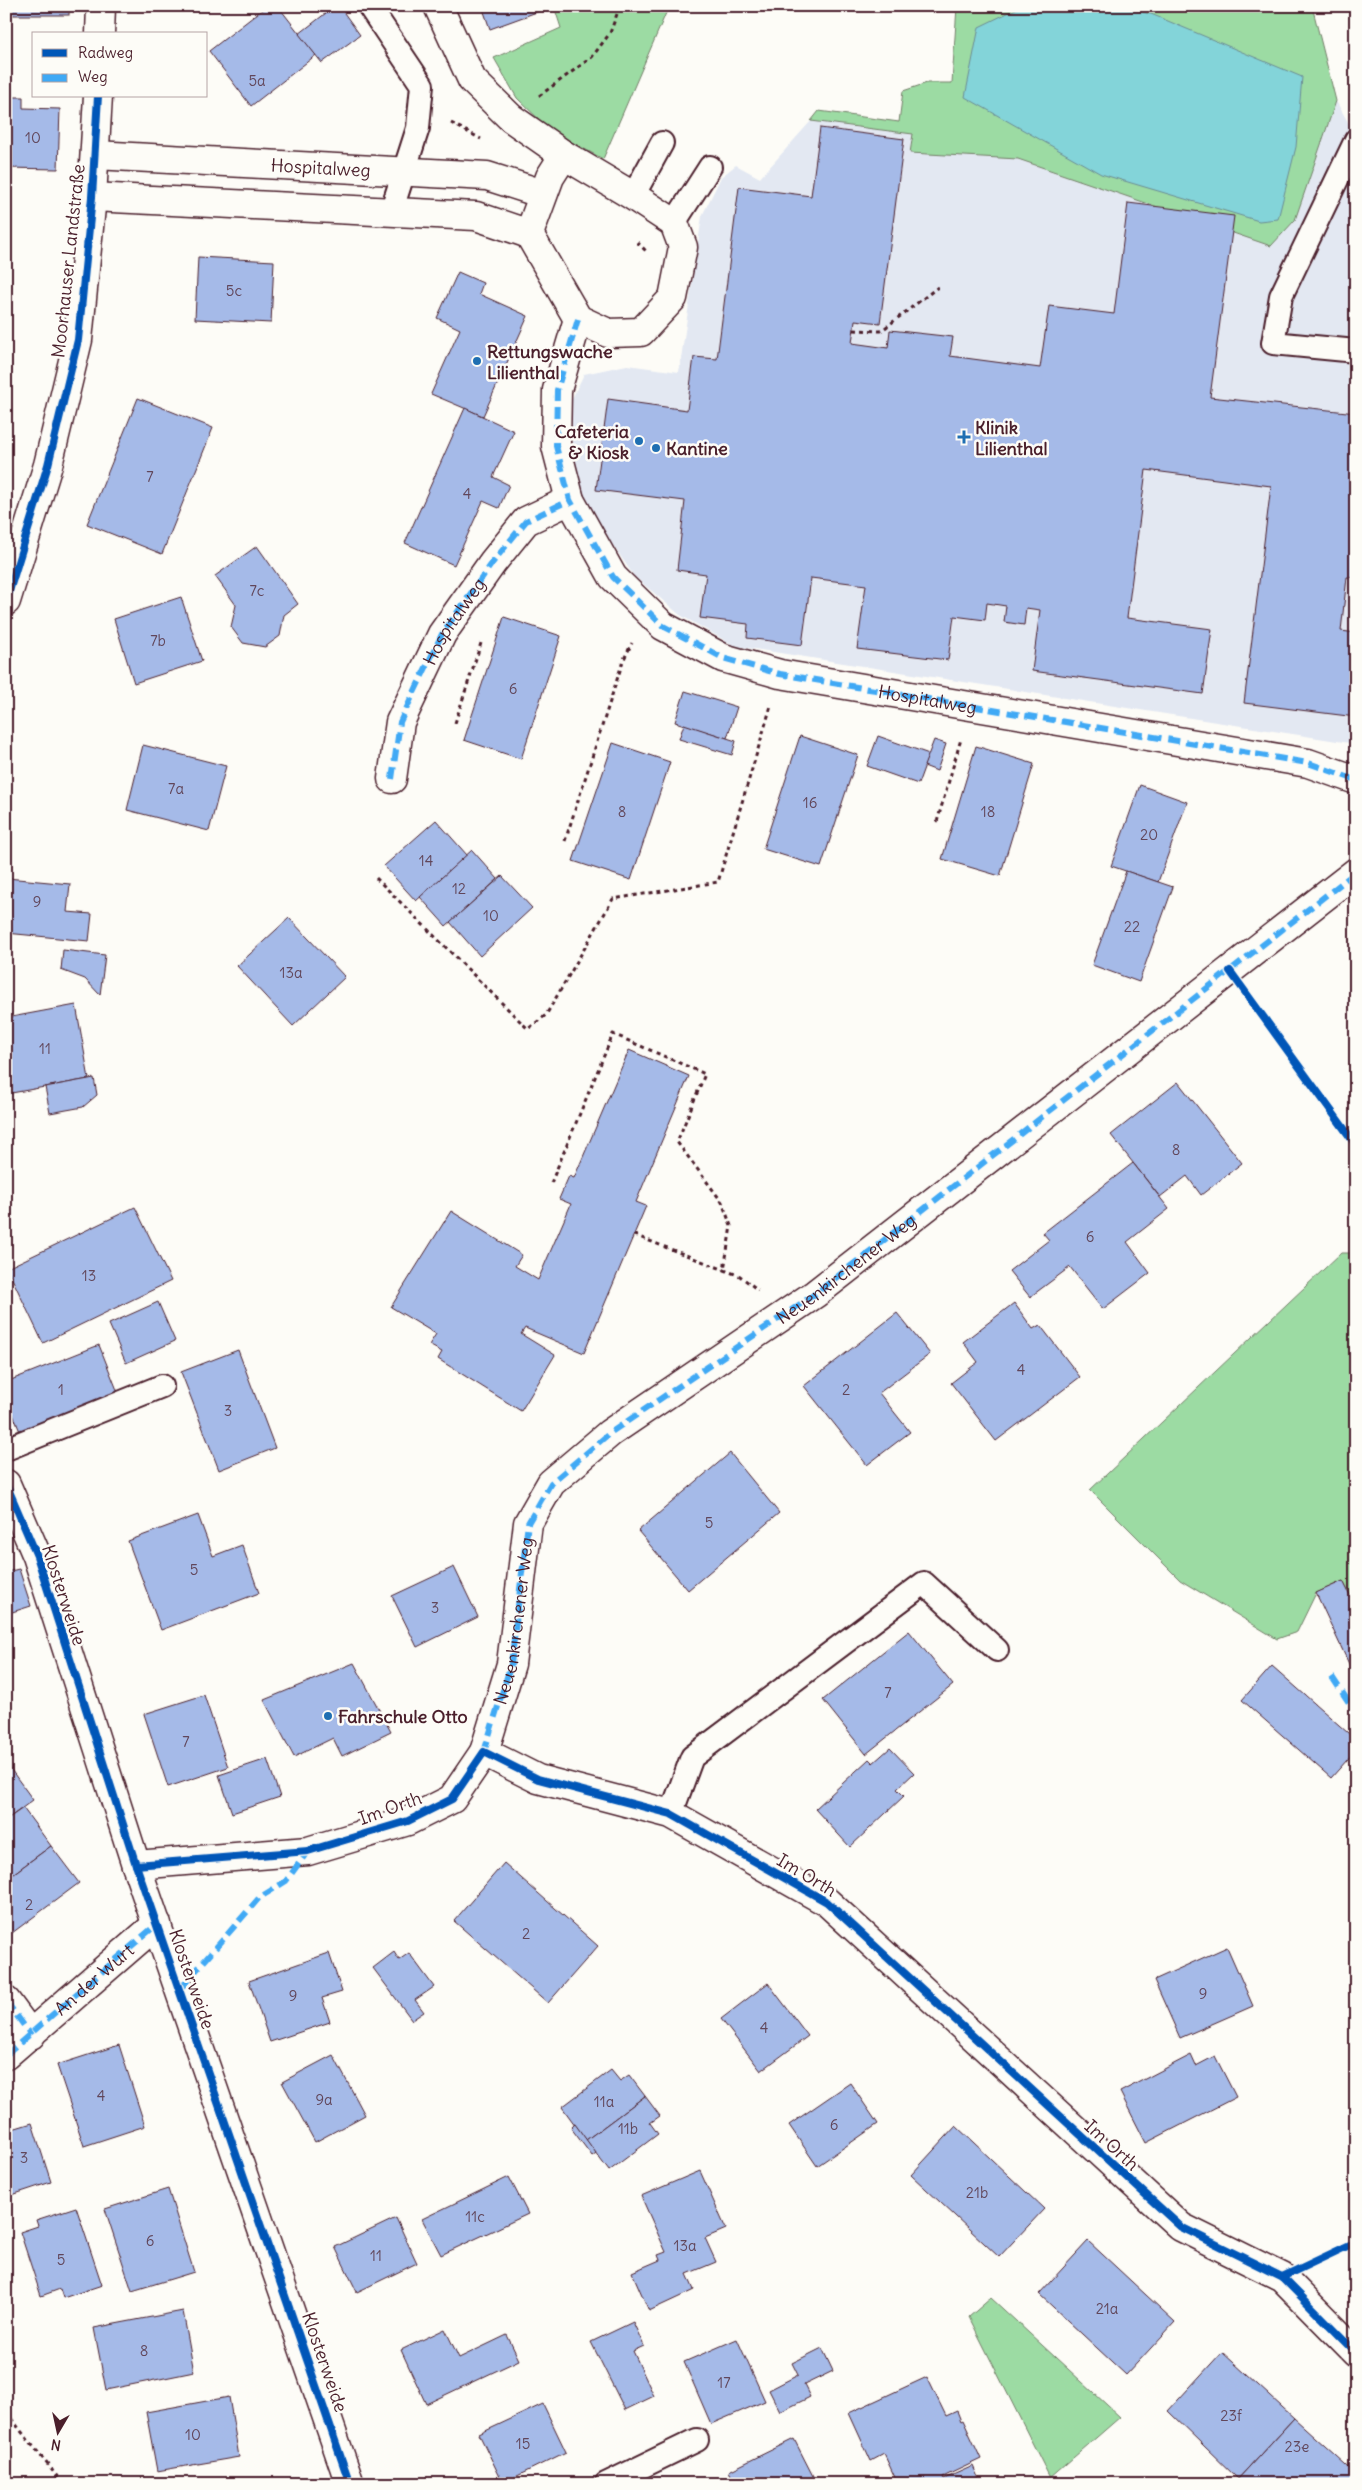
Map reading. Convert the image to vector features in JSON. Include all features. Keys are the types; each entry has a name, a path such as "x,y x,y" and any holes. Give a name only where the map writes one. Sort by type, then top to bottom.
{"street":[{"path":"100,32 101,6"},
{"path":"92,197 476,216 529,234 578,319 608,333 641,332 673,298 683,247 674,224 633,196 564,155 511,118 472,80 438,6"},
{"name":"Moorhauser Landstraße","path":"6,601 48,465 78,340 92,197 98,98"},
{"name":"Hospitalweg","path":"95,155 487,176 543,194"},
{"path":"529,234 543,194 564,155"},
{"name":"Hospitalweg","path":"578,319 557,390 556,446 570,500 612,577 663,626 723,658 780,674 1308,763 1356,780"},
{"name":"Hospitalweg","path":"392,779 400,722 442,634 493,562 526,521 570,500"},
{"name":"Neuenkirchener Weg","path":"484,1752 511,1664 528,1523 551,1483 610,1433 822,1288 1356,872"},
{"name":"Klosterweide","path":"6,1484 37,1556 136,1864 350,2484"},
{"name":"Im Orth","path":"136,1864 308,1851 408,1821 452,1799 484,1752 538,1779 670,1814 827,1902 1181,2227 1282,2277 1356,2352"},
{"name":"An der Wurt","path":"6,2055 157,1924"},
{"path":"6,2001 30,2035"}],"lane":[{"path":"369,6 422,85 418,128 391,212"},
{"path":"1356,140 1281,296 1273,343 1356,351"},
{"path":"633,196 662,143"},
{"path":"674,224 710,167"},
{"path":"6,1449 162,1386"},
{"path":"670,1814 692,1757 924,1583 997,1650"},
{"path":"606,2484 697,2440"}],"path":[{"path":"511,118 592,56 610,33 620,6"},
{"path":"854,330 881,331 938,287"},
{"path":"565,841 623,661 648,612"},
{"path":"455,723 484,633"},
{"path":"376,878 528,1029 546,1015 613,899 718,882 780,674"},
{"path":"937,822 971,706"},
{"path":"551,1183 613,1034 705,1074 676,1142 722,1202 731,1226 724,1270"},
{"path":"634,1235 740,1276 786,1314"},
{"path":"6,2412 63,2484"}],"shaded area":[{"name":"Klinik Lilienthal","path":"1336,101 1356,136 1356,744 735,646 680,615 634,576 593,516 575,470 569,405 584,374 627,365 679,372 702,216 721,177 736,165 760,178 811,121 913,134 910,153 1018,159 1271,246 1295,220"}],"green space":[{"path":"554,6 669,6 603,159 551,131 517,98 494,58 561,28"},
{"path":"957,6 1312,6 1336,101 1295,220 1271,246 1018,159 910,153 913,134 811,121 819,111 899,122 903,91 927,83 952,83"},
{"path":"1341,1253 1356,1253 1356,1607 1343,1581 1316,1593 1297,1632 1277,1639 1180,1580 1090,1490"},
{"path":"991,2298 1120,2417 1050,2478 969,2317"}],"water":[{"path":"1022,6 1116,6 1151,14 1302,77 1296,147 1278,219 1259,221 1101,174 965,97 979,27"}],"building":[{"path":"6,6 69,6 69,15 6,15"},
{"path":"267,6 278,6 316,55 251,106 209,51"},
{"path":"335,6 339,6 360,35 322,63 299,34"},
{"path":"482,6 544,6 545,9 490,29"},
{"path":"6,97 23,97 23,108 60,109 58,169 6,168"},
{"name":"Klinik Lilienthal","path":"820,128 904,139 880,323 855,320 852,343 888,348 890,330 953,337 950,356 1040,368 1049,306 1114,314 1128,203 1234,216 1210,397 1356,413 1356,578 1347,577 1341,631 1356,633 1356,717 1244,703 1271,486 1146,470 1127,618 1212,629 1203,694 1032,671 1040,610 1026,608 1024,625 1004,622 1006,606 987,603 985,620 954,616 948,660 857,649 866,585 811,578 802,645 747,638 748,624 700,618 706,574 677,570 685,501 596,490 608,399 687,410 694,357 717,359 739,187 811,196"},
{"path":"198,257 274,261 271,323 195,319"},
{"name":"Rettungswache Lilienthal","path":"458,272 483,283 479,294 528,316 483,416 431,394 460,329 437,318"},
{"path":"138,398 213,428 162,554 87,524"},
{"path":"465,408 514,431 493,477 509,485 499,508 483,501 454,565 405,543"},
{"path":"257,546 298,604 284,615 280,636 265,647 243,643 231,627 236,605 215,576"},
{"path":"181,597 202,661 134,683 114,619"},
{"path":"504,617 561,636 521,759 464,740"},
{"path":"685,691 737,707 727,738 675,722"},
{"path":"684,724 736,741 732,755 679,739"},
{"path":"800,736 858,755 821,867 763,849"},
{"path":"878,736 929,754 918,784 867,766"},
{"path":"934,740 946,744 937,771 924,766"},
{"path":"613,743 670,762 631,880 573,861"},
{"path":"143,745 226,766 209,831 127,810"},
{"path":"976,746 1034,764 1000,876 942,859"},
{"path":"1140,785 1187,802 1158,882 1111,866"},
{"path":"436,820 467,855 416,901 384,866"},
{"path":"472,850 498,879 446,926 420,897"},
{"path":"1126,871 1173,887 1139,982 1092,965"},
{"path":"502,876 532,908 480,956 450,922"},
{"path":"7,878 70,884 67,912 92,914 89,941 6,933"},
{"path":"289,918 345,977 293,1026 237,966"},
{"path":"63,950 105,955 100,995 85,979 61,970"},
{"path":"76,1005 89,1079 6,1094 6,1018"},
{"path":"629,1050 689,1076 636,1202 646,1206 584,1353 525,1328 521,1334 555,1355 521,1411 438,1359 442,1352 429,1345 436,1334 391,1307 451,1211 522,1255 515,1266 538,1280 571,1204 559,1199 569,1176 574,1178"},
{"path":"94,1078 97,1095 83,1107 50,1113 45,1087"},
{"path":"1178,1082 1242,1163 1201,1195 1187,1176 1160,1197 1111,1135"},
{"path":"1133,1163 1169,1209 1127,1242 1150,1273 1103,1309 1070,1267 1030,1297 1009,1271 1049,1240 1043,1233"},
{"path":"135,1207 171,1281 43,1343 7,1268"},
{"path":"158,1302 175,1341 126,1363 109,1324"},
{"path":"1014,1303 1033,1329 1040,1325 1080,1377 996,1441 951,1383 978,1362 963,1342"},
{"path":"897,1313 930,1354 879,1393 910,1432 867,1465 804,1386"},
{"path":"99,1345 119,1395 21,1434 6,1397 6,1382"},
{"path":"238,1350 275,1448 219,1470 181,1372"},
{"path":"730,1453 779,1513 688,1590 638,1531"},
{"path":"198,1515 213,1556 242,1545 259,1593 161,1630 128,1541"},
{"path":"454,1567 478,1617 417,1647 392,1596"},
{"path":"19,1569 31,1606 6,1614 6,1572"},
{"path":"1343,1581 1356,1607 1356,1679 1316,1593"},
{"path":"909,1631 953,1685 866,1754 823,1700"},
{"name":"Fahrschule Otto","path":"354,1663 391,1732 342,1756 333,1738 294,1757 264,1700"},
{"path":"1272,1666 1356,1740 1356,1750 1331,1778 1242,1700"},
{"path":"204,1695 228,1767 168,1787 144,1714"},
{"path":"890,1748 914,1773 897,1789 904,1796 850,1847 815,1809 869,1759 873,1763"},
{"path":"267,1759 280,1797 232,1813 219,1775"},
{"path":"9,1767 33,1800 6,1820 6,1769"},
{"path":"23,1808 51,1846 6,1879 6,1820"},
{"path":"51,1846 79,1883 12,1933 6,1925 6,1879"},
{"path":"504,1863 598,1946 548,2003 454,1921"},
{"path":"1227,1947 1253,2006 1180,2038 1154,1980"},
{"path":"394,1952 399,1960 409,1953 434,1987 415,2000 424,2012 412,2020 373,1968"},
{"path":"329,1953 342,1992 322,1998 330,2022 270,2042 249,1981"},
{"path":"768,1983 808,2036 761,2071 721,2019"},
{"path":"119,2045 145,2126 84,2146 57,2065"},
{"path":"333,2055 365,2115 315,2142 282,2082"},
{"path":"1191,2055 1196,2066 1215,2056 1236,2097 1146,2143 1120,2092"},
{"path":"611,2070 620,2081 629,2075 645,2096 586,2140 562,2107"},
{"path":"850,2083 878,2124 817,2166 789,2125"},
{"path":"645,2096 660,2116 650,2123 658,2134 609,2171 586,2140"},
{"path":"32,2123 51,2182 6,2197 6,2131"},
{"path":"575,2124 596,2153 592,2156 571,2128"},
{"path":"956,2126 1044,2209 999,2257 911,2175"},
{"path":"700,2171 726,2229 705,2238 716,2262 687,2274 694,2290 649,2311 632,2272 660,2260 658,2255 666,2252 641,2196"},
{"path":"509,2177 528,2214 441,2255 422,2219"},
{"path":"168,2189 194,2272 132,2291 105,2209"},
{"path":"76,2207 102,2285 63,2298 60,2289 41,2296 20,2232 38,2226 36,2220"},
{"path":"396,2218 417,2263 357,2292 335,2247"},
{"path":"1088,2241 1175,2322 1126,2375 1039,2294"},
{"path":"183,2311 194,2372 106,2390 94,2328"},
{"path":"633,2322 644,2346 633,2351 654,2396 625,2410 591,2342"},
{"path":"445,2329 459,2358 507,2335 519,2360 426,2404 401,2350"},
{"path":"737,2339 765,2401 711,2424 684,2362"},
{"path":"822,2348 833,2371 804,2385 810,2397 780,2412 769,2390 798,2375 792,2363"},
{"path":"1222,2352 1294,2418 1238,2479 1168,2411"},
{"path":"927,2377 946,2416 957,2411 961,2421 963,2420 981,2459 943,2477 944,2479 973,2466 981,2484 898,2484 884,2454 871,2461 849,2413"},
{"path":"229,2397 239,2457 157,2471 146,2412"},
{"path":"543,2404 566,2452 503,2483 479,2434"},
{"path":"1294,2418 1356,2474 1356,2484 1244,2484 1238,2479"},
{"path":"794,2439 817,2484 735,2484 729,2471"}],"marked path":[{"path":"578,319 557,390 556,446 570,500 613,577 663,626 723,658 780,674 1308,763 1356,780"},
{"path":"392,779 400,722 442,634 493,562 526,521 570,500"},
{"path":"484,1752 511,1664 528,1523 551,1483 610,1433 815,1294 1356,872"},
{"path":"1332,1677 1356,1713"},
{"path":"180,1989 259,1898 286,1881 308,1851"},
{"path":"6,2055 157,1924"},
{"path":"6,2001 31,2035"}],"cycle path":[{"path":"6,601 48,465 78,340 92,197 98,98"},
{"path":"1230,971 1356,1145"},
{"path":"6,1484 37,1556 136,1865 350,2484"},
{"path":"136,1865 308,1851 408,1821 452,1799 484,1752 538,1779 671,1814 827,1902 1181,2227 1282,2277 1356,2352"},
{"path":"1282,2277 1356,2242"}],"place":[{"name":"Rettungswache Lilienthal","path":"477,361"},
{"name":"Klinik Lilienthal","path":"964,437"},
{"name":"Cafeteria & Kiosk","path":"639,441"},
{"name":"Kantine","path":"656,448"},
{"name":"Fahrschule Otto","path":"328,1716"}]}
